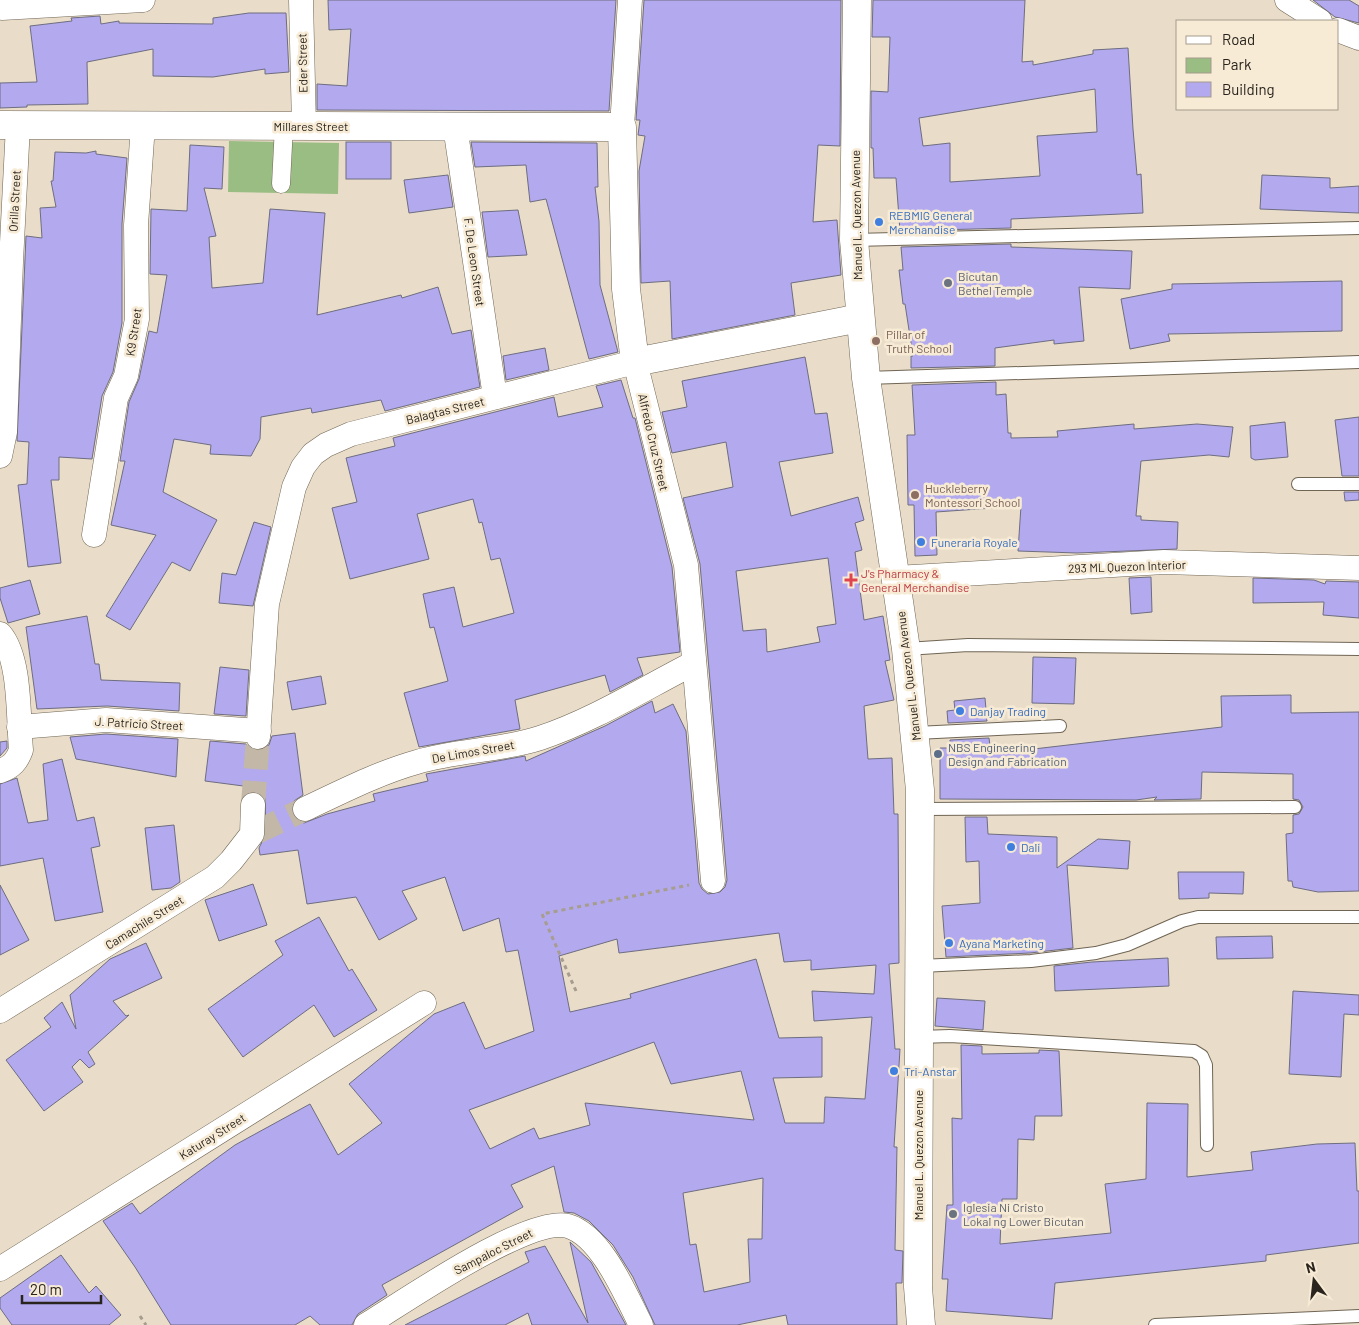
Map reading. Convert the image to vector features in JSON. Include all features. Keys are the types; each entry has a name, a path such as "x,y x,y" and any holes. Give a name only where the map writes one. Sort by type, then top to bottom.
{"main road":[{"name":"Manuel L. Quezon Avenue","path":"857,0 854,240 860,318 866,378 906,649 916,734 920,809 918,1286 921,1325"},
{"name":"Millares Street","path":"9,125 622,127"},
{"name":"Alfredo Cruz Street","path":"622,127 626,288 635,362"},
{"name":"Balagtas Street","path":"635,362 860,318"}],"street":[{"path":"2,8 143,0"},
{"name":"Eder Street","path":"294,126 300,0"},
{"name":"Alfredo Cruz Street","path":"622,127 630,0"},
{"path":"1287,0 1318,20"},
{"path":"1339,30 1359,38"},
{"name":"Orilla Street","path":"0,456 5,432 5,261 9,125"},
{"name":"K9 Street","path":"94,535 116,398 126,376 137,319 136,225 143,126"},
{"path":"280,184 294,126"},
{"name":"F. De Leon Street","path":"455,126 495,397"},
{"name":"Alfredo Cruz Street","path":"635,362 686,566 713,881"},
{"name":"Balagtas Street","path":"259,734 267,604 294,487 302,467 313,454 326,445 351,434 635,362"},
{"name":"293 ML Quezon Interior","path":"896,578 1164,562 1359,568"},
{"path":"0,634 9,644 14,661 21,750 17,760 8,768 0,771"},
{"name":"De Limos Street","path":"305,809 363,782 416,762 469,750 496,749 541,738 613,706 694,663"},
{"name":"J. Patricio Street","path":"19,728 106,720 259,734"},
{"name":"Camachile Street","path":"0,1011 215,877 255,833 253,806"},
{"name":"Katuray Street","path":"0,1269 424,1003"},
{"name":"Sampaloc Street","path":"366,1325 448,1274 522,1235 547,1226 569,1226 596,1244 614,1272 641,1325"}],"lane":[{"path":"854,240 1359,228"},
{"path":"866,378 1359,362"},
{"path":"1298,484 1359,484"},
{"path":"906,649 968,645 1359,649"},
{"path":"916,734 1060,726"},
{"path":"920,809 1295,807"},
{"path":"920,966 1031,961 1096,953 1127,945 1198,916 1359,917"},
{"path":"919,1037 950,1036 1194,1051 1202,1056 1206,1065 1207,1145"},
{"path":"1156,1325 1359,1316"}],"path":[{"path":"576,991 542,914 713,881"},
{"path":"140,1316 146,1325"}],"green space":[{"path":"229,141 339,143 338,194 228,192"}],"building":[{"path":"328,0 616,0 609,111 317,110 317,84 347,86 351,29 329,30"},
{"path":"644,0 841,0 840,146 818,145 813,222 837,220 841,275 791,283 795,315 672,339 670,281 641,283 639,171 645,136 638,135 640,120 636,120"},
{"path":"873,0 1025,0 1022,62 1033,61 1033,65 1093,54 1093,50 1128,48 1137,175 1141,174 1143,213 1011,219 1011,228 900,231 896,178 874,178 873,148 871,148 871,91 888,92 890,37 872,37","holes":["1095,89 1097,132 1037,136 1040,176 950,182 950,143 923,146 919,118"]},
{"path":"1313,0 1349,0 1359,6 1359,23 1335,17"},
{"path":"249,13 286,13 289,72 265,74 265,69 213,77 153,76 153,49 87,62 88,104 27,105 27,107 0,108 0,83 37,82 30,26 72,21 71,18 100,16 101,24 119,21 119,23 213,24 213,18"},
{"path":"346,142 391,142 391,179 346,179"},
{"path":"471,142 597,143 598,187 595,187 599,221 600,285 618,352 589,359 546,199 530,202 526,165 475,167"},
{"path":"190,145 224,147 222,189 204,188 216,236 209,237 212,288 263,283 270,209 325,213 317,315 401,295 402,298 438,287 452,334 471,330 480,387 385,411 381,400 312,413 311,408 261,417 260,439 251,456 210,454 211,445 174,439 163,492 217,520 190,571 172,562 130,630 106,616 156,535 111,525 125,461 120,461 129,402 139,379 149,331 157,333 167,275 150,274 151,209 187,211"},
{"path":"96,151 96,154 127,158 122,224 122,323 113,372 102,396 92,459 59,457 59,480 51,480 61,563 28,567 18,485 27,484 29,442 17,441 26,236 42,238 40,208 56,207 51,181 53,181 55,152 86,153"},
{"path":"448,175 453,207 409,213 404,180"},
{"path":"1262,175 1330,178 1330,188 1359,186 1359,213 1260,209"},
{"path":"518,210 527,255 488,257 482,212"},
{"path":"1011,244 1011,247 1132,251 1130,289 1079,287 1084,341 1054,344 1054,340 995,348 995,366 911,368 911,356 913,356 905,304 903,304 899,270 903,270 901,247"},
{"path":"1342,281 1342,331 1168,334 1170,341 1130,349 1121,299 1172,289 1172,284"},
{"path":"545,348 549,370 506,380 503,356"},
{"path":"805,357 815,414 827,413 833,453 779,462 791,516 858,497 864,520 855,523 862,550 855,552 864,620 883,616 890,660 885,661 894,700 864,706 868,759 892,758 894,814 898,814 899,963 889,964 895,1049 900,1049 894,1147 897,1147 895,1250 903,1251 902,1283 896,1283 897,1325 788,1325 786,1315 737,1325 655,1325 633,1277 613,1245 589,1221 574,1213 564,1212 554,1166 511,1185 523,1207 382,1285 387,1295 358,1314 352,1325 320,1325 310,1316 295,1325 171,1325 135,1267 103,1221 132,1203 140,1214 235,1145 310,1104 338,1155 382,1123 349,1084 434,1014 464,1002 485,1049 534,1031 518,950 506,952 499,918 463,931 445,877 402,891 417,919 379,940 356,897 307,904 298,850 260,855 259,848 266,834 265,798 260,793 252,792 251,787 205,781 210,741 246,744 251,749 258,751 269,745 272,736 295,733 303,795 294,801 291,808 297,820 304,823 327,814 375,801 373,794 428,781 426,774 525,756 526,761 605,726 652,701 655,713 673,704 686,731 699,883 708,894 720,892 725,887 727,880 700,564 683,498 733,487 726,442 672,453 662,412 687,407 682,381","holes":["828,558 836,624 817,627 820,642 767,652 766,629 743,631 736,571","779,933 784,962 811,960 811,970 876,965 874,994 812,991 814,1021 872,1017 865,1099 825,1097 824,1123 785,1123 773,1078 822,1077 822,1037 779,1038 756,959 630,994 631,998 570,1012 559,956 617,939 619,953","654,1042 671,1084 741,1071 754,1120 585,1103 590,1125 539,1139 534,1128 490,1149 469,1110","763,1178 762,1239 748,1239 750,1282 704,1292 696,1244 690,1245 683,1193"]},
{"path":"621,380 633,418 635,418 672,567 680,652 637,658 643,675 610,692 605,675 515,700 520,729 419,747 404,693 448,681 434,627 430,628 423,594 454,587 463,627 514,613 500,558 491,560 482,522 479,523 473,499 417,514 429,559 350,579 332,508 357,502 346,458 395,446 393,438 554,397 558,417 603,407 596,386"},
{"path":"996,382 996,395 1006,394 1008,433 1011,433 1011,438 1058,437 1057,431 1134,424 1134,429 1197,424 1233,427 1229,457 1209,455 1141,461 1136,516 1141,516 1141,520 1178,522 1177,549 1077,553 1018,551 1021,506 936,512 937,555 915,556 914,505 908,505 907,435 915,435 912,385"},
{"path":"1359,417 1359,476 1342,476 1335,420"},
{"path":"1285,422 1288,457 1255,460 1251,458 1250,426"},
{"path":"1344,492 1359,492 1359,500 1345,501"},
{"path":"254,522 271,527 253,606 219,603 222,573 236,575"},
{"path":"1151,577 1152,612 1131,614 1129,578"},
{"path":"1253,578 1314,580 1325,584 1326,581 1359,582 1359,618 1323,615 1324,602 1253,603"},
{"path":"30,580 40,614 8,623 0,598 0,588"},
{"path":"87,616 95,664 99,664 101,680 180,683 179,711 107,706 37,709 26,627"},
{"path":"1033,657 1076,658 1074,704 1032,703"},
{"path":"220,667 249,670 246,716 214,714"},
{"path":"321,676 326,704 292,710 287,682"},
{"path":"1291,695 1291,713 1359,712 1359,891 1318,892 1293,887 1292,881 1288,881 1286,834 1293,833 1293,815 1299,814 1303,807 1299,800 1293,799 1293,774 1202,772 1201,799 1154,800 1157,797 1136,800 940,799 940,748 950,748 950,740 989,738 991,754 1222,727 1221,696"},
{"path":"985,698 987,721 948,723 947,711 955,710 954,701"},
{"path":"106,734 178,739 176,777 76,759 70,737"},
{"path":"7,741 7,748 0,756 0,742"},
{"path":"62,759 77,821 94,817 100,846 91,848 103,912 55,921 43,858 0,866 0,784 17,778 28,823 48,820 43,764"},
{"path":"965,817 987,817 988,834 1057,837 1057,868 1098,839 1130,841 1128,869 1067,865 1073,948 1030,953 946,957 942,906 980,903 979,861 966,862"},
{"path":"174,825 180,882 171,888 152,890 145,828"},
{"path":"1178,872 1244,872 1243,894 1209,893 1209,898 1179,899"},
{"path":"253,884 267,925 219,941 205,900"},
{"path":"0,885 29,940 0,955"},
{"path":"319,917 349,971 352,969 377,1010 334,1037 314,1005 243,1057 208,1009 283,955 275,941"},
{"path":"1272,936 1273,958 1217,959 1216,937"},
{"path":"146,943 162,978 113,1001 126,1016 129,1015 88,1052 95,1064 89,1068 80,1059 72,1067 83,1082 44,1111 6,1060 51,1027 44,1018 62,1002 76,1029 70,995 110,959"},
{"path":"1168,958 1169,986 1055,991 1054,966"},
{"path":"1293,991 1359,995 1359,1015 1344,1014 1341,1077 1289,1074"},
{"path":"937,998 985,1001 983,1030 935,1026"},
{"path":"961,1045 982,1046 982,1054 1039,1053 1039,1050 1059,1051 1062,1116 1035,1116 1034,1140 1018,1139 1017,1199 1002,1199 1000,1244 1111,1233 1105,1184 1146,1179 1147,1103 1188,1104 1187,1177 1253,1170 1251,1152 1317,1144 1355,1143 1357,1191 1359,1191 1359,1243 1266,1255 1266,1261 1055,1283 1052,1319 946,1311 948,1279 942,1279 947,1205 953,1205 952,1118 962,1119"},
{"path":"570,1242 591,1262 626,1325 532,1325 528,1313 505,1325 405,1325 529,1262 525,1252 545,1246 588,1323"},
{"path":"61,1255 89,1293 96,1286 121,1315 109,1325 12,1325 0,1308 0,1298"}],"tunnel":[{"path":"253,805 258,737"},
{"path":"257,832 305,809"}],"place":[{"name":"REBMIG General Merchandise","path":"879,222"},
{"name":"Bicutan Bethel Temple","path":"948,283"},
{"name":"Pillar of Truth School","path":"876,341"},
{"name":"Huckleberry Montessori School","path":"915,495"},
{"name":"Funeraria Royale","path":"921,542"},
{"name":"J's Pharmacy & General Merchandise","path":"851,580"},
{"name":"Danjay Trading","path":"960,711"},
{"name":"NBS Engineering Design and Fabrication","path":"938,754"},
{"name":"Dali","path":"1011,847"},
{"name":"Ayana Marketing","path":"949,943"},
{"name":"Tri-Anstar","path":"894,1071"},
{"name":"Iglesia Ni Cristo Lokal ng Lower Bicutan","path":"953,1214"}]}
